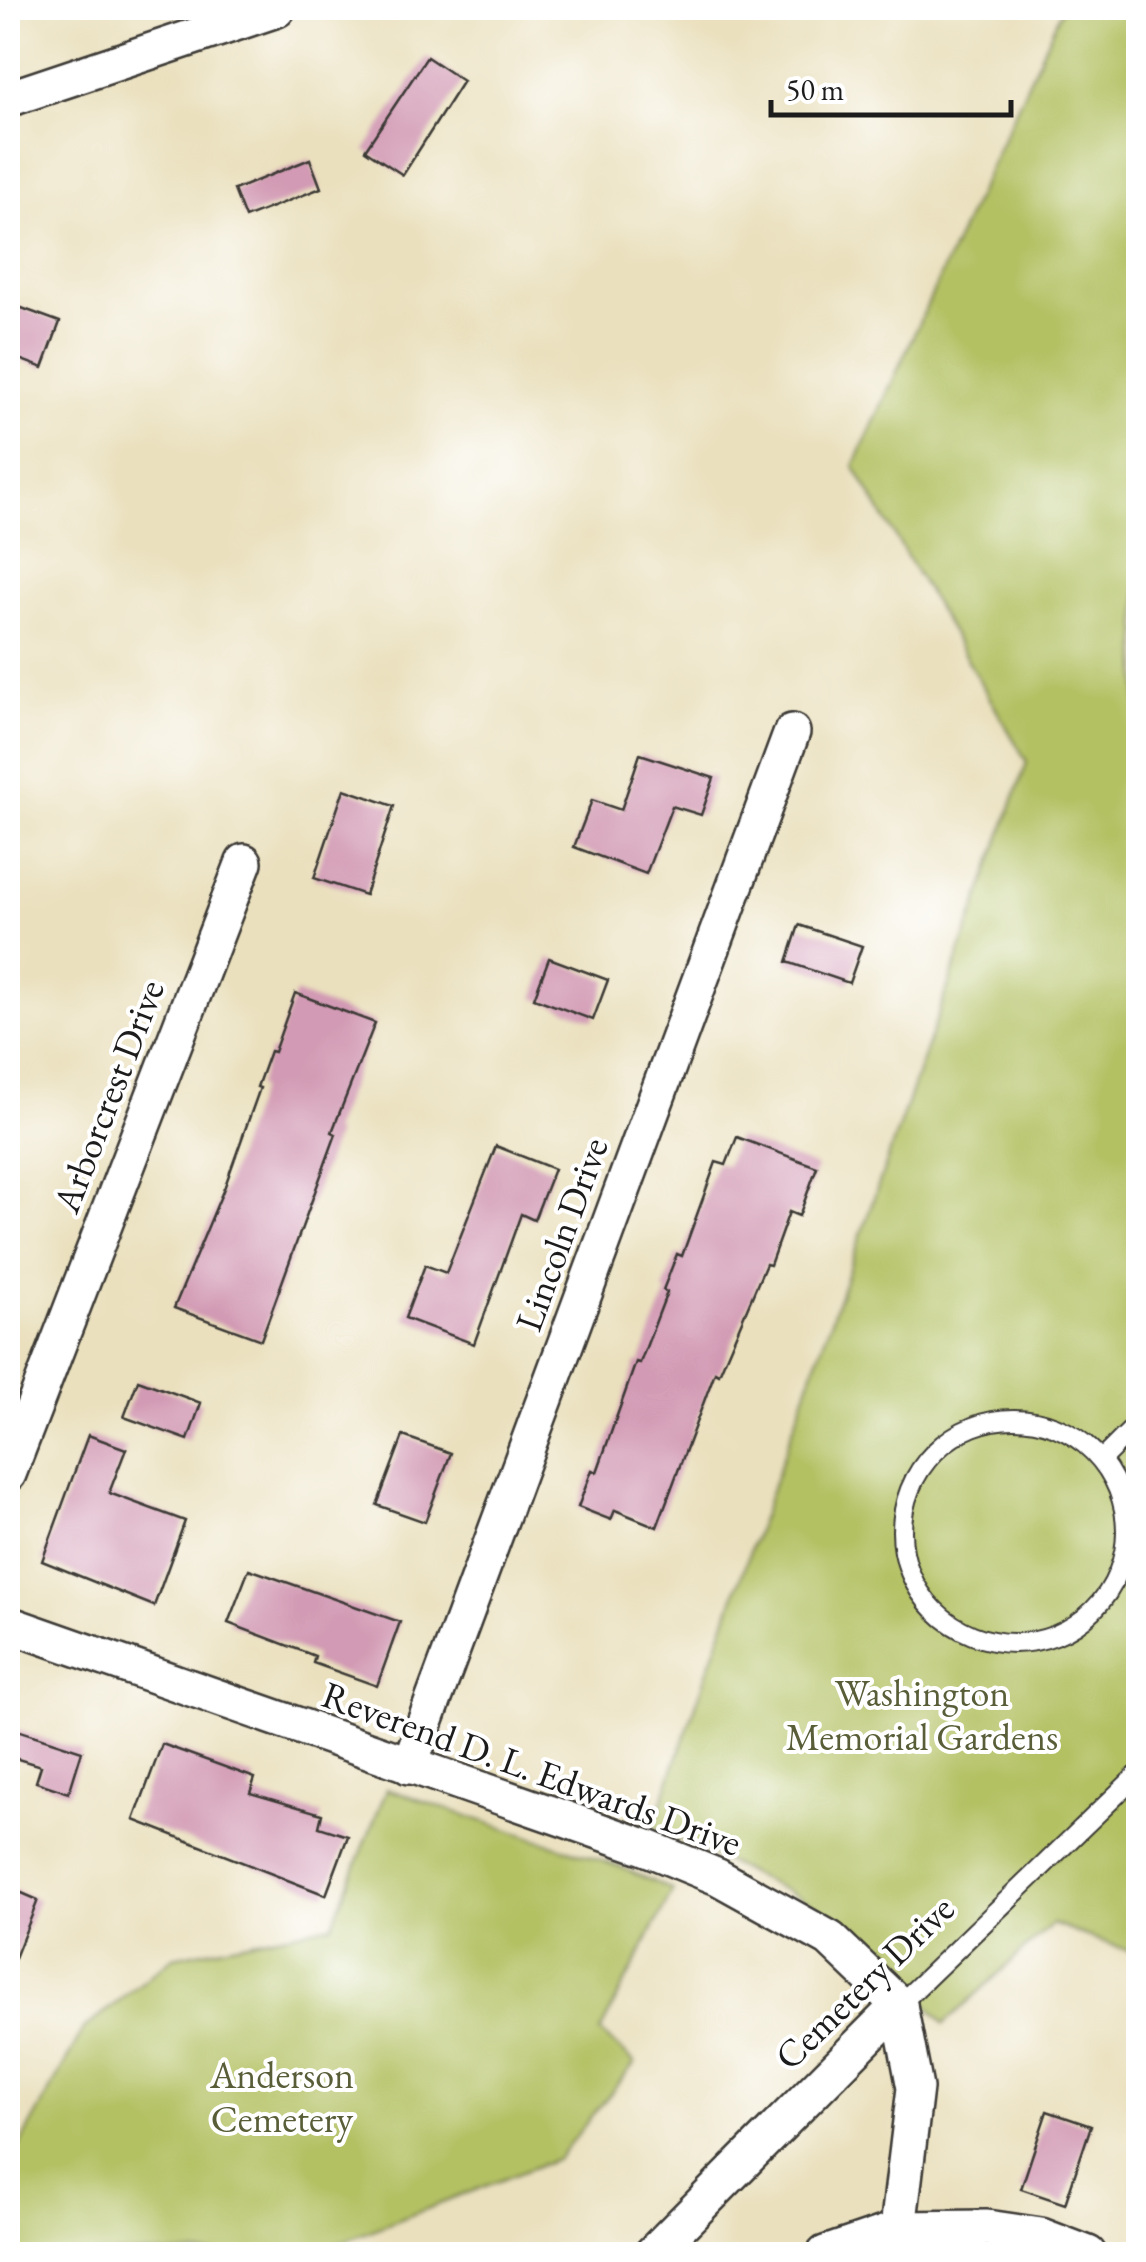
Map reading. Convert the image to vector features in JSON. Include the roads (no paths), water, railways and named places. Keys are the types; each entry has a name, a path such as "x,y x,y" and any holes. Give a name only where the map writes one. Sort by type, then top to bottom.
{"street":[{"path":"8,99 277,10"},
{"name":"Lincoln Drive","path":"409,1766 792,732"},
{"name":"Arborcrest Drive","path":"8,1474 244,862"},
{"name":"Reverend D. L. Edwards Drive","path":"8,1624 645,1847 718,1878 830,1939 899,2005"},
{"path":"898,2229 915,2088 899,2005"},
{"name":"Cemetery Drive","path":"652,2254 899,2005"},
{"path":"825,2254 898,2229 987,2228 1040,2236 1088,2254"}],"lane":[{"path":"1007,1418 1043,1421 1076,1436 1102,1459 1120,1489 1127,1524 1124,1558 1110,1591 1087,1617 1058,1636 1024,1643 989,1641 957,1628 930,1605 910,1575 902,1540 905,1505 919,1472 942,1444 973,1426 1007,1418"},
{"path":"1102,1459 1138,1423"},
{"name":"Cemetery Drive","path":"899,2005 1138,1774"}],"park label":[{"name":"Washington Memorial Gardens","path":"922,1714"},
{"name":"Anderson Cemetery","path":"282,2096"}]}
